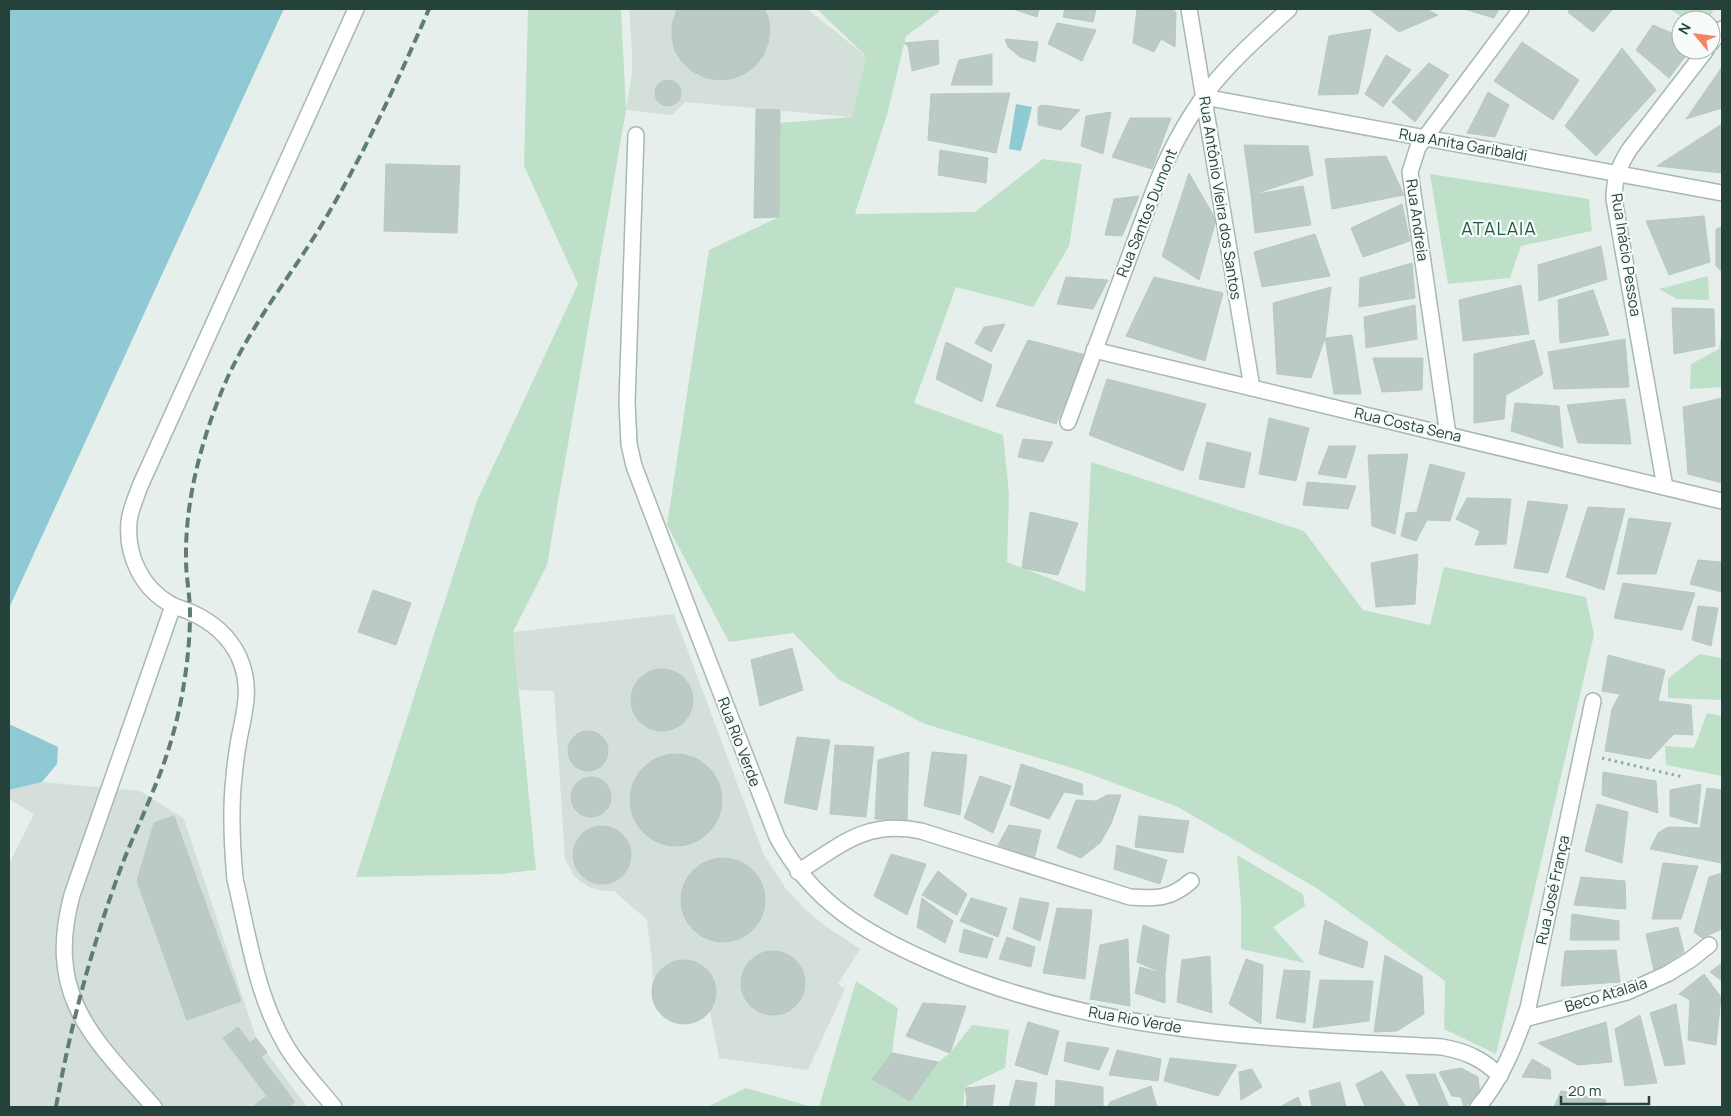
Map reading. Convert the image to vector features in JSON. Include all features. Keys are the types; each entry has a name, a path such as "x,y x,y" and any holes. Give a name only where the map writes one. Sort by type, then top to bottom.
{"street":[{"path":"334,1107 297,1062 276,1026 266,1004 234,879 232,811 234,777 246,704 247,688 244,672 230,643 219,630 205,619 173,606 157,596 145,582 131,553 129,521 133,505 356,9"},
{"name":"Rua Antônio Vieira dos Santos","path":"1189,9 1252,388"},
{"name":"Rua Santos Dumont","path":"1068,422 1163,166 1189,117 1237,59 1289,9"},
{"name":"Rua Andreia","path":"1448,435 1410,172 1418,147 1424,138 1520,9"},
{"name":"Rua Inácio Pessoa","path":"1666,487 1614,199 1617,174 1628,150 1698,60"},
{"name":"Rua Anita Garibaldi","path":"1204,97 1722,193"},
{"name":"Rua Rio Verde","path":"636,135 627,402 629,444 641,488 776,837 798,872 821,897 881,938 952,971 1048,1004 1107,1017 1212,1033 1260,1038 1442,1047 1468,1053 1491,1067 1500,1076"},
{"name":"Rua Costa Sena","path":"1094,350 1722,500"},
{"path":"154,1107 97,1043 86,1025 76,1006 69,986 65,965 64,942 66,918 72,895 173,606"},
{"name":"Rua José França","path":"1478,1107 1491,1092 1500,1076 1524,1019 1534,981 1593,701"},
{"path":"798,872 845,841 876,829 891,828 921,832 1130,897 1168,896 1180,890 1191,881"},
{"name":"Beco Atalaia","path":"1524,1019 1634,990 1667,974 1690,960 1709,945"}],"path":[{"path":"1582,754 1683,777"}],"shaded area":[{"path":"629,9 807,9 866,56 852,117 685,102 672,115 626,110 632,73"},
{"path":"674,614 764,855 786,889 804,908 824,925 860,949 838,984 845,989 808,1070 719,1058 710,1012 702,1019 692,1023 681,1024 671,1021 662,1015 656,1007 653,997 652,962 647,920 614,891 591,888 581,882 574,876 565,859 554,691 519,690 513,632"},
{"path":"42,782 140,791 184,819 256,1038 307,1107 9,1107 9,864 34,814 9,799 9,790"}],"green space":[{"path":"528,9 621,9 626,110 547,565 513,632 536,870 500,874 356,877 477,501 578,284 524,166"},
{"path":"817,9 939,9 939,12 906,36 887,115 855,214 975,212 1043,159 1082,164 1069,246 1033,307 956,287 914,403 1003,435 1009,494 1007,562 1085,592 1091,462 1304,531 1363,610 1430,625 1444,567 1586,597 1594,635 1496,1054 1444,1029 1445,981 1318,889 1178,807 1079,770 925,724 838,679 793,633 729,642 667,525 709,250 779,217 780,123 852,117 866,56"},
{"path":"1670,9 1714,9 1713,10"},
{"path":"1430,174 1589,199 1592,231 1521,246 1510,278 1448,284"},
{"path":"1708,276 1709,300 1677,299 1659,289"},
{"path":"1722,328 1722,387 1690,389 1691,364 1719,349"},
{"path":"1699,654 1722,658 1722,700 1668,698 1668,679"},
{"path":"1707,713 1722,716 1722,776 1666,765 1665,746 1694,748"},
{"path":"1237,855 1303,894 1305,906 1273,927 1305,963 1241,949 1241,905"},
{"path":"856,981 898,1008 892,1053 875,1076 908,1100 938,1062 950,1053 972,1025 1009,1030 1005,1068 965,1087 963,1107 819,1107"},
{"path":"746,1088 812,1107 707,1107"}],"water":[{"path":"9,9 284,9 9,608"},
{"path":"1016,104 1032,107 1021,151 1009,149"},
{"path":"9,724 58,747 57,764 42,782 9,790"}],"pier":[{"path":"284,9 287,9 9,611"}],"building":[{"path":"677,9 764,9 768,17 770,30 763,56 754,67 744,74 731,79 718,80 704,77 692,71 682,62 675,51 672,25"},
{"path":"1013,9 1039,9 1037,17"},
{"path":"1065,9 1096,9 1093,22 1063,17"},
{"path":"1137,9 1170,9 1176,12 1175,47 1161,39 1154,52 1133,43"},
{"path":"1369,9 1426,9 1438,15 1399,32"},
{"path":"1464,9 1499,9 1494,18"},
{"path":"1570,9 1613,9 1593,32 1568,12"},
{"path":"1057,23 1096,30 1082,61 1048,44"},
{"path":"1653,25 1671,33 1671,60 1682,60 1669,78 1636,50"},
{"path":"1371,29 1358,94 1318,95 1329,36"},
{"path":"1005,39 1038,42 1035,62 1020,57 1008,47"},
{"path":"938,40 939,64 912,71 908,46 904,43"},
{"path":"1522,42 1579,80 1553,120 1494,81"},
{"path":"1622,48 1656,90 1596,156 1565,126"},
{"path":"992,54 992,85 951,85 959,60"},
{"path":"1386,55 1411,70 1383,107 1365,94"},
{"path":"1429,63 1449,75 1415,122 1392,102"},
{"path":"1722,67 1722,108 1686,119"},
{"path":"668,80 677,84 681,93 677,102 668,106 659,102 655,93 659,84"},
{"path":"1488,92 1509,105 1495,137 1467,133"},
{"path":"1010,93 996,153 928,140 931,94"},
{"path":"1042,105 1080,110 1061,130 1038,125 1038,107"},
{"path":"756,109 780,110 779,217 754,218"},
{"path":"1111,112 1103,154 1081,146 1086,116"},
{"path":"1130,118 1171,118 1152,169 1112,157"},
{"path":"1722,124 1722,173 1657,166"},
{"path":"1244,145 1308,146 1313,175 1251,195"},
{"path":"940,150 988,158 986,183 938,175"},
{"path":"1386,156 1404,195 1332,209 1325,159"},
{"path":"386,164 460,166 457,233 384,231"},
{"path":"1189,173 1216,220 1199,280 1162,256"},
{"path":"1303,186 1311,225 1255,233 1251,195"},
{"path":"1139,196 1122,236 1105,235 1114,199"},
{"path":"1402,204 1410,241 1363,257 1351,228"},
{"path":"1704,216 1710,262 1669,275 1646,221"},
{"path":"1722,227 1722,272 1716,266 1716,229"},
{"path":"1315,234 1330,276 1262,287 1254,252"},
{"path":"1601,246 1607,279 1539,301 1538,265"},
{"path":"1412,263 1415,298 1359,307 1360,278"},
{"path":"1066,277 1108,280 1093,309 1057,304"},
{"path":"1154,277 1223,293 1205,361 1126,336"},
{"path":"1521,285 1529,334 1463,341 1459,300"},
{"path":"1331,287 1325,338 1311,378 1277,374 1273,303"},
{"path":"1593,290 1609,335 1560,343 1558,300"},
{"path":"1415,305 1417,339 1366,348 1364,317"},
{"path":"1672,308 1714,309 1715,346 1674,354"},
{"path":"1005,324 991,352 975,343 984,327"},
{"path":"1352,335 1361,394 1334,394 1325,338"},
{"path":"1625,339 1629,387 1554,389 1548,352"},
{"path":"1028,340 1086,355 1056,424 996,406"},
{"path":"1534,340 1543,374 1506,395 1504,419 1474,423 1474,354"},
{"path":"946,342 992,365 982,402 936,379"},
{"path":"1373,358 1423,358 1422,390 1382,392"},
{"path":"1107,379 1206,404 1183,471 1089,435"},
{"path":"1722,398 1722,483 1688,474 1683,407"},
{"path":"1625,399 1631,444 1578,443 1567,405"},
{"path":"1515,403 1559,406 1563,448 1511,431"},
{"path":"1269,418 1309,428 1296,481 1259,474"},
{"path":"1023,439 1053,442 1043,462 1018,457"},
{"path":"1207,442 1251,453 1244,488 1199,479"},
{"path":"1329,446 1356,446 1346,478 1318,474"},
{"path":"1408,454 1395,534 1372,526 1368,455"},
{"path":"1430,464 1465,473 1450,521 1427,520 1416,541 1401,536 1406,513 1417,512"},
{"path":"1307,482 1356,486 1348,509 1303,505"},
{"path":"1467,498 1511,499 1506,544 1475,545 1480,531 1456,519"},
{"path":"1528,501 1568,505 1548,573 1514,568"},
{"path":"1588,507 1625,509 1604,590 1566,577"},
{"path":"1030,512 1078,523 1058,575 1022,568"},
{"path":"1629,518 1671,523 1656,574 1617,574"},
{"path":"1418,554 1415,604 1376,607 1371,563"},
{"path":"1698,560 1722,562 1722,592 1690,584"},
{"path":"1623,583 1695,593 1682,630 1614,618"},
{"path":"373,590 411,603 396,645 358,632"},
{"path":"1698,606 1718,608 1711,646 1692,640"},
{"path":"792,648 803,690 760,706 751,660"},
{"path":"1608,655 1665,670 1658,701 1691,705 1693,735 1674,734 1650,759 1605,751 1612,709 1620,694 1602,691"},
{"path":"656,669 668,669 684,678 691,688 693,700 691,712 684,722 668,731 656,731 645,726 636,717 631,706 631,694 636,683 645,674"},
{"path":"592,731 599,734 605,740 608,751 607,759 599,768 592,771 584,771 577,768 569,759 568,747 571,740 580,732"},
{"path":"797,737 830,740 817,810 784,803"},
{"path":"835,745 874,747 866,817 830,814"},
{"path":"909,752 907,820 875,819 878,760"},
{"path":"932,752 967,755 960,815 924,806"},
{"path":"676,754 694,758 708,768 718,782 722,800 718,818 708,832 694,842 676,846 658,842 644,832 634,818 630,800 634,782 644,768 658,758"},
{"path":"1021,764 1082,784 1083,795 1064,792 1049,819 1010,805"},
{"path":"1603,772 1656,781 1658,813 1602,795"},
{"path":"980,776 1011,786 993,833 964,818"},
{"path":"595,777 602,780 608,786 611,797 610,805 602,814 595,817 587,817 580,814 572,805 571,793 574,786 583,778"},
{"path":"1701,784 1697,824 1670,816 1670,790"},
{"path":"1707,788 1722,790 1722,863 1650,849 1658,833 1668,827 1700,828"},
{"path":"1107,795 1121,795 1111,824 1100,843 1081,858 1057,848 1076,800 1096,801"},
{"path":"1597,804 1628,812 1622,863 1585,851"},
{"path":"174,816 241,1001 187,1020 137,881 154,823"},
{"path":"1139,816 1189,821 1183,853 1135,847"},
{"path":"1009,825 1041,830 1034,860 998,845"},
{"path":"596,826 608,826 623,834 631,849 631,861 623,876 608,884 596,884 581,876 573,861 573,849 581,834"},
{"path":"1117,845 1167,860 1160,884 1114,869"},
{"path":"891,854 926,864 907,915 874,896"},
{"path":"715,858 731,858 747,865 758,876 765,892 762,916 753,930 747,935 731,942 715,942 699,935 688,924 681,908 681,892 688,876 699,865"},
{"path":"1663,863 1698,866 1681,919 1652,919"},
{"path":"938,871 967,894 957,915 922,895"},
{"path":"1722,873 1722,929 1702,938 1694,932 1709,877"},
{"path":"1581,877 1625,881 1626,909 1574,905"},
{"path":"922,898 953,921 945,943 917,927"},
{"path":"971,898 1007,908 998,937 960,921"},
{"path":"1020,898 1049,903 1040,941 1013,929"},
{"path":"1057,908 1092,910 1085,979 1043,973"},
{"path":"1572,914 1619,921 1619,940 1570,940"},
{"path":"1325,920 1368,942 1363,968 1319,954"},
{"path":"1143,925 1169,935 1165,974 1137,962"},
{"path":"1678,927 1684,952 1654,971 1646,934"},
{"path":"964,929 993,939 987,958 959,952"},
{"path":"1007,937 1035,947 1031,967 999,959"},
{"path":"1128,939 1130,1006 1090,999 1100,945"},
{"path":"1616,950 1620,982 1561,986 1565,951"},
{"path":"773,951 785,953 796,960 803,971 805,983 803,995 796,1006 785,1013 773,1015 761,1013 750,1006 743,995 741,983 743,971 750,960 761,953"},
{"path":"1385,955 1422,976 1424,1014 1397,1031 1374,1032"},
{"path":"1210,956 1212,1013 1177,1002 1182,960"},
{"path":"1246,959 1263,965 1261,1024 1229,1004"},
{"path":"684,960 696,963 707,969 713,980 716,992 713,1004 707,1015 696,1021 684,1024 672,1021 661,1015 655,1004 652,992 655,980 661,969 672,963"},
{"path":"1722,963 1722,981 1710,972"},
{"path":"1140,967 1165,974 1165,1003 1135,993"},
{"path":"1284,970 1310,971 1305,1023 1276,1018"},
{"path":"1704,974 1721,997 1716,1045 1688,1040 1690,1000 1679,994"},
{"path":"1320,980 1373,981 1369,1021 1313,1028"},
{"path":"923,1003 966,1006 950,1053 906,1036"},
{"path":"1676,1004 1685,1064 1665,1066 1650,1013"},
{"path":"1640,1015 1657,1083 1625,1086 1615,1029"},
{"path":"1028,1022 1059,1031 1047,1075 1015,1065"},
{"path":"1606,1022 1612,1062 1578,1065 1538,1043"},
{"path":"238,1027 250,1043 256,1038 267,1052 261,1057 295,1102 288,1107 257,1107 255,1105 267,1096 223,1038"},
{"path":"1067,1042 1109,1048 1099,1070 1064,1061"},
{"path":"1117,1050 1161,1059 1158,1081 1109,1075"},
{"path":"892,1053 938,1062 910,1101 872,1079"},
{"path":"1170,1058 1237,1065 1218,1096 1164,1081"},
{"path":"1532,1059 1550,1069 1551,1079 1522,1077"},
{"path":"1461,1068 1478,1077 1480,1097 1464,1107 1461,1097 1452,1096 1439,1072"},
{"path":"1252,1069 1262,1087 1241,1100 1239,1072"},
{"path":"1382,1071 1406,1107 1365,1107 1356,1084"},
{"path":"1435,1074 1449,1107 1420,1107 1406,1075"},
{"path":"1016,1080 1037,1083 1034,1107 1009,1107"},
{"path":"1056,1080 1103,1087 1103,1107 1055,1107"},
{"path":"1340,1082 1346,1107 1312,1107 1309,1091"},
{"path":"995,1085 992,1107 966,1107 965,1088"},
{"path":"1151,1086 1157,1107 1108,1107 1110,1102"},
{"path":"1561,1091 1606,1100 1604,1107 1554,1107"},
{"path":"1298,1097 1302,1107 1280,1107"}],"railway":[{"path":"56,1107 68,1048 90,960 123,863 162,768 180,707 188,654 190,606 186,539 191,498 205,437 219,398 240,353 321,226 351,173 392,92 429,9"}],"district":[{"name":"ATALAIA","path":"1499,229"}]}
